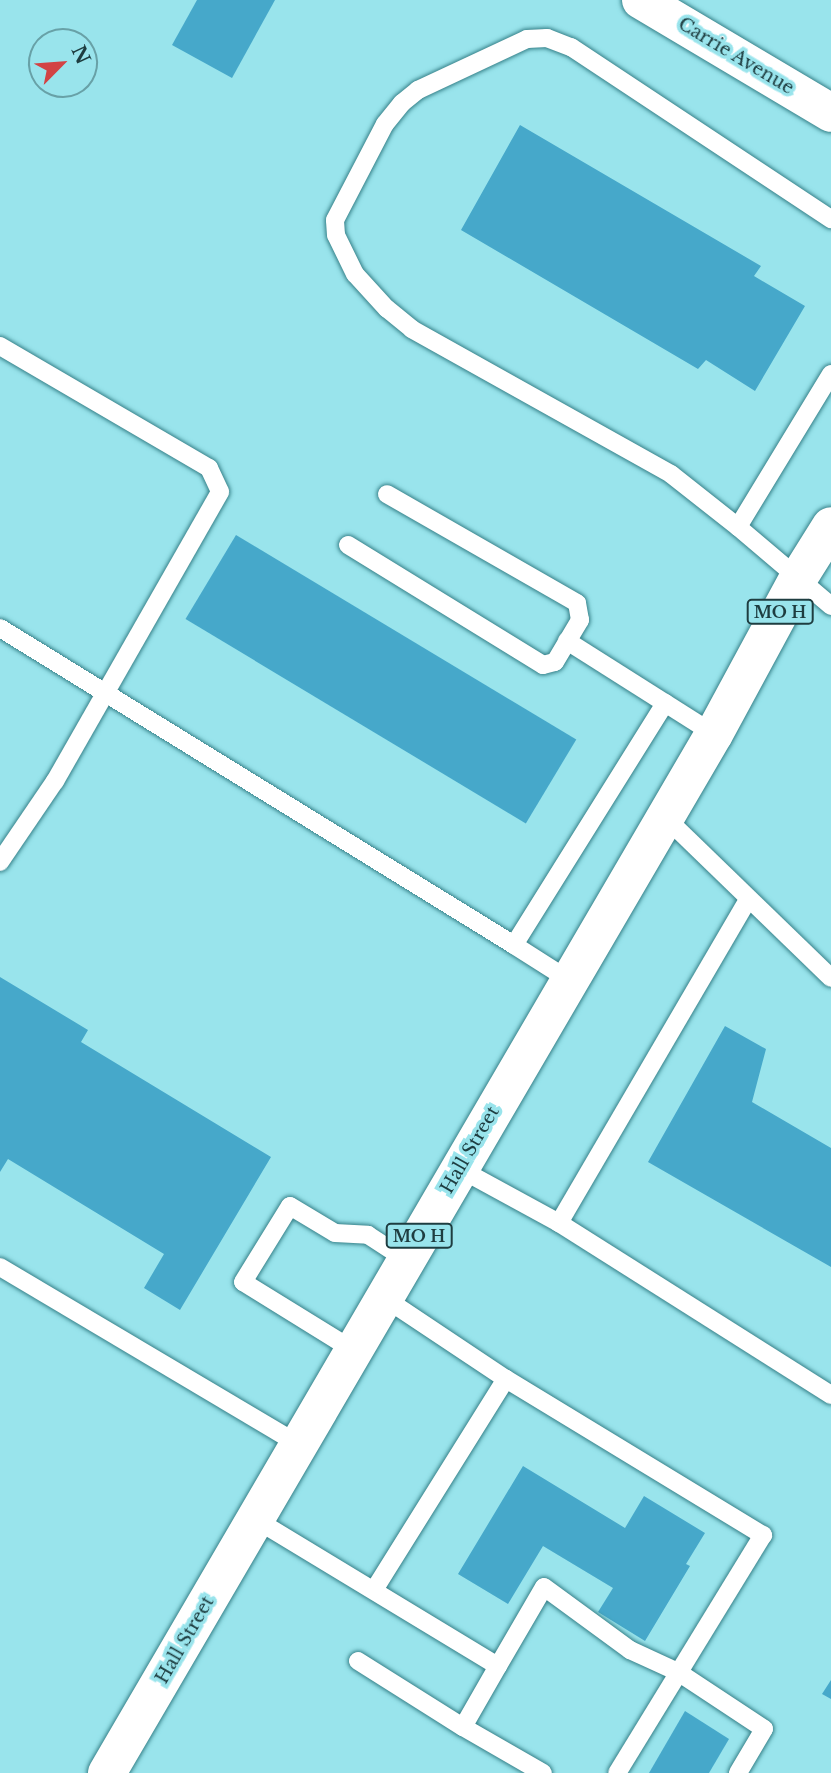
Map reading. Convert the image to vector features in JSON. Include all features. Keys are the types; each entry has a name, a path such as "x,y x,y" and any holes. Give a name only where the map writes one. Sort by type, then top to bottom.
{"main road":[{"name":"Carrie Avenue","path":"641,0 831,113"},
{"name":"Hall Street","path":"107,1773 301,1446 383,1297 666,817 799,577 831,526"}],"lane":[{"path":"831,219 570,47 547,38 527,39 418,90 402,103 385,124 335,220 336,235 355,274 387,309 412,329 671,474 831,606"},
{"path":"0,346 209,468 220,492 55,781 0,862"},
{"path":"738,527 831,374"},
{"path":"348,544 543,665 555,662 580,620 577,603 387,494"},
{"path":"0,628 569,980"},
{"path":"567,641 714,734"},
{"path":"514,945 665,703"},
{"path":"666,817 831,978"},
{"path":"559,1223 748,899"},
{"path":"460,1169 559,1223 831,1395"},
{"path":"353,1350 243,1282 290,1206 335,1233 368,1235 405,1259"},
{"path":"0,1267 301,1446"},
{"path":"383,1297 506,1380 763,1535 617,1773"},
{"path":"374,1590 506,1380"},
{"path":"256,1519 498,1667"},
{"path":"463,1727 544,1587 630,1650 678,1672 764,1729 738,1773"},
{"path":"358,1661 543,1773"}],"building":[{"path":"197,0 275,0 232,78 172,45"},
{"path":"520,125 761,266 754,276 805,306 755,391 706,360 698,369 461,230"},
{"path":"236,535 576,739 526,823 186,619"},
{"path":"0,977 88,1030 81,1042 271,1157 180,1310 144,1288 164,1254 8,1159 0,1172"},
{"path":"725,1026 766,1049 752,1102 831,1148 831,1267 648,1162"},
{"path":"523,1466 625,1528 644,1496 705,1533 686,1564 690,1566 645,1641 598,1612 613,1588 543,1546 508,1604 458,1574"},
{"path":"831,1680 831,1699 822,1694"},
{"path":"685,1711 729,1739 709,1773 649,1773"}]}
